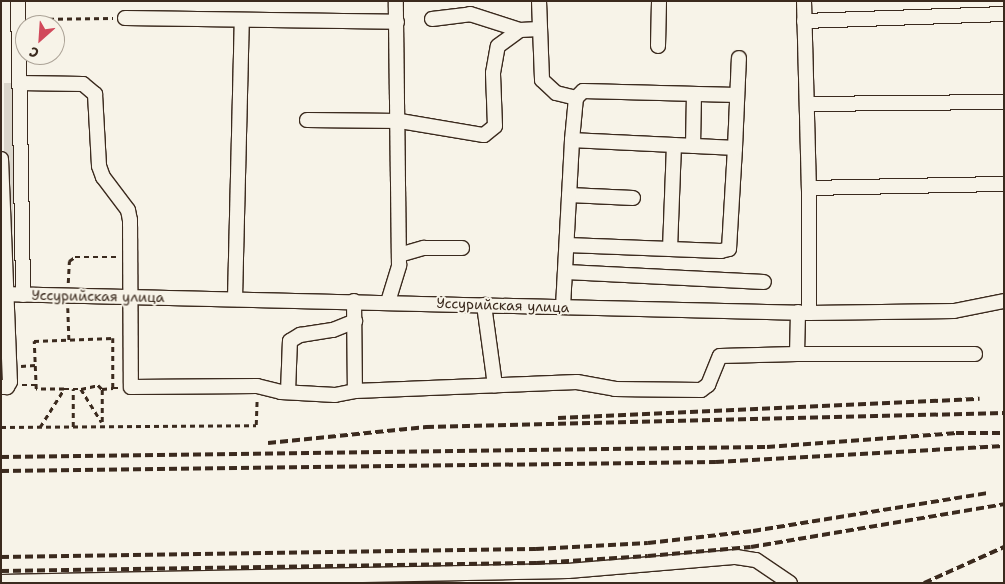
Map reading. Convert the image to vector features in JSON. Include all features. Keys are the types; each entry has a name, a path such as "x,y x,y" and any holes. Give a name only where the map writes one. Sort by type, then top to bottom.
{"street":[{"path":"18,1 18,15"},
{"path":"388,302 398,275 399,255 400,122 396,1"},
{"path":"539,1 542,80 556,93 576,98"},
{"path":"658,46 659,1"},
{"path":"797,354 803,313 809,188 804,1"},
{"path":"432,19 470,14 520,30 539,29"},
{"path":"804,21 1004,14"},
{"path":"125,18 397,22"},
{"path":"235,299 242,20"},
{"path":"307,120 400,122 475,135 490,132 496,119 493,74 495,52 508,37 520,30"},
{"path":"566,245 729,249 739,58"},
{"path":"19,65 24,295"},
{"path":"19,82 83,84 96,94 99,166 103,177 128,210 131,387 257,386 288,392 335,395 355,391 577,382 615,389 701,390 708,385 720,356 975,354"},
{"path":"563,307 576,98 583,91 593,90 737,95"},
{"path":"693,146 694,94"},
{"path":"808,104 1004,102"},
{"path":"572,140 735,148"},
{"path":"670,249 674,145"},
{"path":"1,159 3,294 10,382 7,387 1,388"},
{"path":"809,188 1004,184"},
{"path":"569,195 633,198"},
{"path":"399,255 424,248 462,248"},
{"path":"566,272 764,282"},
{"name":"Уссурийская улица","path":"3,294 803,313 954,311 1004,302"},
{"path":"354,301 355,391"},
{"path":"484,305 495,385"},
{"path":"288,392 290,341 300,334 333,330 355,321"},
{"path":"1,582 188,580 568,571 736,557 756,560 790,583"}],"path":[{"path":"65,19 125,18"},
{"path":"69,340 68,261 75,257 129,258"},
{"path":"113,388 113,338 34,341 36,389 81,389 98,385 102,389 131,387"},
{"path":"1,421 2,427 102,428 256,425 257,386"},
{"path":"40,427 64,389"},
{"path":"73,389 73,428"},
{"path":"81,389 102,422"},
{"path":"102,389 102,428"}],"shaded area":[{"path":"4,83 13,83 13,262 4,262"}],"railway":[{"path":"558,418 980,399"},
{"path":"268,443 426,427 1004,413"},
{"path":"1,457 767,447 956,433 1004,433"},
{"path":"1,471 716,462 1004,446"},
{"path":"1,557 536,549 648,543 753,531 987,493"},
{"path":"1,571 537,563 648,556 751,547 1004,504"},
{"path":"924,583 1004,547"}]}
